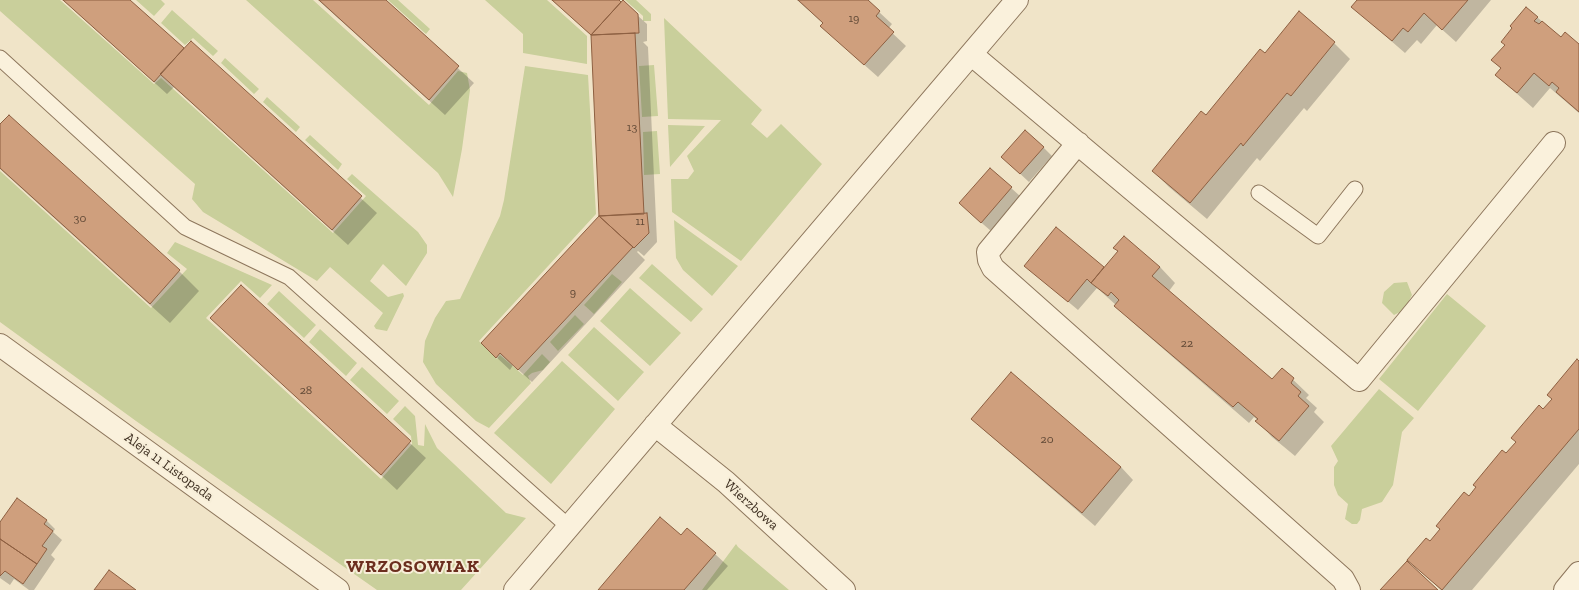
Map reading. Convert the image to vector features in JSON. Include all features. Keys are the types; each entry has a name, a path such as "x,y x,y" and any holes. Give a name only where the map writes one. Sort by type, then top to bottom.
{"street":[{"path":"515,590 1017,0"},
{"path":"971,54 1359,380 1554,143"},
{"path":"1078,143 988,252 989,260 993,268 1343,579 1349,590"},
{"name":"Aleja 11 Listopada","path":"0,345 338,590"},
{"name":"Wierzbowa","path":"655,425 726,482 844,590"},
{"path":"1565,590 1579,574"}],"lane":[{"path":"0,58 185,227 289,277 569,526"},
{"path":"1259,193 1318,236 1355,189"}],"green space":[{"path":"0,0 60,0 154,84 161,78 333,233 366,196 347,179 352,174 418,232 427,245 427,253 406,286 383,264 370,281 388,297 403,293 404,296 387,331 376,329 374,326 383,313 330,267 317,281 203,212 192,199 195,184 0,11"},
{"path":"136,0 161,0 165,4 154,16"},
{"path":"246,0 313,0 429,105 458,71 467,73 470,90 462,149 453,197 438,173"},
{"path":"388,0 398,0 430,29 426,34"},
{"path":"485,0 547,0 587,36 587,64 523,53 523,34"},
{"path":"625,0 636,0 651,14 651,21 643,21 643,16"},
{"path":"172,10 218,51 213,56 193,38 185,45 161,23"},
{"path":"664,18 762,110 751,124 767,138 781,124 822,164 741,261 672,212 671,179 688,179 694,171 687,156 721,120 668,119"},
{"path":"225,58 259,89 254,94 221,63"},
{"path":"654,65 658,116 642,117 639,66"},
{"path":"525,66 588,75 596,214 479,341 497,359 500,355 523,375 542,354 550,362 543,370 532,373 528,376 531,383 489,428 476,421 436,384 423,362 425,341 435,318 446,301 460,299 500,216 504,200"},
{"path":"267,97 300,127 296,132 263,102"},
{"path":"668,125 705,126 670,167"},
{"path":"657,131 660,174 644,175 643,132"},
{"path":"310,135 342,164 338,170 305,140"},
{"path":"0,171 151,308 187,269 167,253 175,242 272,285 260,298 241,281 206,318 381,479 412,444 411,436 393,419 405,406 415,416 418,445 424,446 425,424 437,448 506,513 526,518 461,590 377,590 136,421 0,322"},
{"path":"674,220 738,266 712,296 683,270 676,258"},
{"path":"652,264 703,309 691,322 639,278"},
{"path":"612,274 622,282 594,314 584,305"},
{"path":"1407,282 1412,295 1404,310 1394,315 1382,303 1384,292 1394,283"},
{"path":"630,288 681,333 650,366 600,321"},
{"path":"279,291 316,325 304,338 267,304"},
{"path":"1447,294 1486,326 1418,411 1379,379"},
{"path":"575,315 584,324 558,351 550,342"},
{"path":"594,327 644,372 618,401 568,355"},
{"path":"320,329 357,363 346,376 309,342"},
{"path":"562,361 615,409 551,484 494,433"},
{"path":"362,367 399,401 387,414 350,380"},
{"path":"1379,389 1414,418 1402,432 1393,485 1382,502 1362,509 1360,520 1357,524 1352,524 1345,519 1348,504 1338,495 1334,485 1334,467 1338,461 1331,446"},
{"path":"736,544 738,547 789,590 702,590"}],"building":[{"path":"63,0 130,0 184,48 154,82"},
{"path":"319,0 386,0 459,66 429,100"},
{"path":"552,0 619,0 621,2 591,35"},
{"path":"623,0 638,14 639,33 591,35"},
{"path":"798,0 868,0 880,11 876,16 894,32 864,65 820,26 823,23"},
{"path":"1357,0 1468,0 1442,30 1424,13 1408,32 1403,28 1392,41 1351,7"},
{"path":"1526,7 1538,17 1534,21 1539,24 1542,21 1561,37 1565,32 1579,44 1579,112 1556,92 1559,88 1552,82 1549,86 1534,73 1517,93 1495,75 1501,68 1491,60 1505,45 1501,42 1512,28 1510,26"},
{"path":"1299,11 1335,42 1291,96 1287,93 1243,146 1241,143 1190,203 1152,171 1201,111 1206,115 1260,49 1265,53"},
{"path":"635,33 644,214 599,216 591,35"},
{"path":"191,41 362,196 332,230 160,74"},
{"path":"9,115 180,270 150,304 0,168 0,124"},
{"path":"1025,130 1044,147 1020,174 1001,157"},
{"path":"990,168 1012,187 981,223 959,203"},
{"path":"647,213 649,233 634,248 599,216"},
{"path":"599,216 633,247 518,370 500,353 496,358 481,343"},
{"path":"1056,227 1104,267 1091,283 1087,279 1068,302 1024,266"},
{"path":"1124,236 1160,267 1152,276 1272,379 1282,368 1294,378 1291,383 1301,392 1298,396 1309,406 1279,441 1255,421 1258,419 1238,402 1233,407 1114,306 1119,300 1111,292 1108,296 1091,283 1118,251 1113,248"},
{"path":"241,285 411,441 381,475 210,318"},
{"path":"1577,359 1579,361 1579,429 1442,590 1407,560 1426,538 1430,541 1440,529 1436,526 1464,492 1469,496 1476,487 1473,485 1502,450 1506,453 1516,442 1511,438 1539,405 1543,409 1552,399 1547,395"},
{"path":"1011,372 1121,467 1082,513 971,419"},
{"path":"17,498 47,520 44,524 53,531 42,546 47,549 37,564 0,539 0,522"},
{"path":"660,517 681,535 687,528 716,553 684,590 598,590"},
{"path":"0,539 37,564 23,584 5,571 0,576"},
{"path":"1407,561 1438,590 1380,590"},
{"path":"109,570 136,590 94,590"}],"district":[{"name":"WRZOSOWIAK","path":"413,567"}]}
